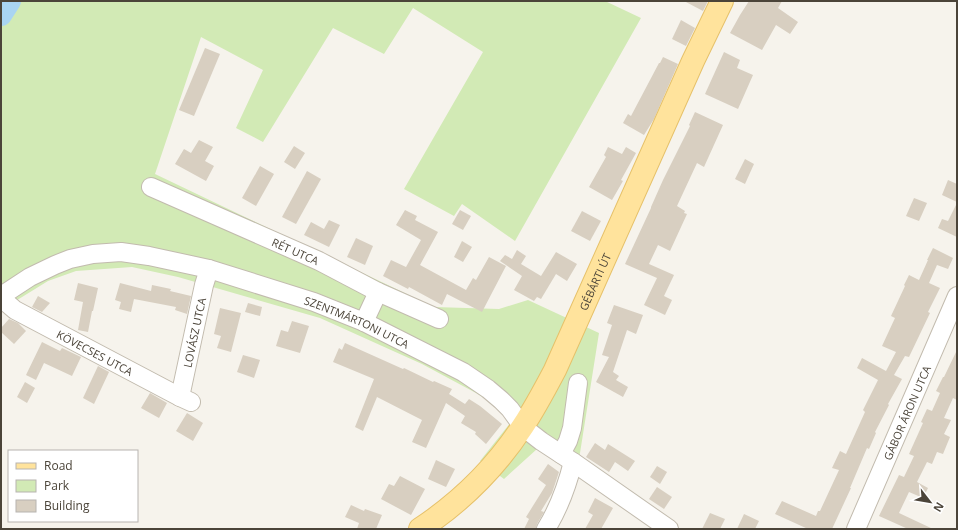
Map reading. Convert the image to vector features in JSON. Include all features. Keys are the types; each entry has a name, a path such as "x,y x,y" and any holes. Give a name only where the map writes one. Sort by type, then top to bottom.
{"main road":[{"name":"GÉBÁRTI ÚT","path":"420,529 448,510 469,491 502,456 523,427 538,402 555,370 693,61 722,1"}],"street":[{"name":"RÉT UTCA","path":"151,187 319,261 378,292 439,319"},
{"name":"SZENTMÁRTONI UTCA","path":"1,297 30,277 54,265 70,259 93,254 121,252 149,256 209,269 314,302 364,322 476,380 501,400 510,409 523,427 669,529"},
{"name":"LOVÁSZ UTCA","path":"186,400 204,285 209,269"},
{"path":"364,322 378,292"},
{"name":"GÁBOR ÁRON UTCA","path":"856,529 957,296"},
{"name":"KÖVECSES UTCA","path":"1,297 15,310 186,400"},
{"path":"546,529 565,491 568,441 572,428 578,383"}],"green space":[{"path":"1,1 605,1 641,18 515,241 462,204 454,216 404,189 483,52 413,8 384,54 333,28 263,142 236,128 263,70 201,37 155,174 434,307 499,309 528,300 599,333 580,453 574,474 537,449 504,479 480,461 511,422 503,410 476,393 422,364 320,318 178,277 132,267 76,271 48,281 1,310"}],"building":[{"path":"684,1 708,1 703,11"},
{"path":"749,1 782,1 778,8 798,22 790,34 776,25 762,50 730,33"},
{"path":"681,20 695,28 686,46 672,39"},
{"path":"205,48 220,54 194,116 179,110"},
{"path":"724,52 740,60 737,68 753,75 738,109 705,94"},
{"path":"663,57 678,64 654,119 644,135 623,123 628,114 631,116"},
{"path":"695,112 723,125 704,167 697,163 677,206 687,214 670,251 658,245 649,264 674,275 664,296 672,300 665,315 644,305 657,278 625,264 663,180 690,126 689,125"},
{"path":"199,140 213,147 205,161 214,166 206,181 175,164 184,149 191,153"},
{"path":"294,146 305,153 295,169 284,162"},
{"path":"608,147 622,154 626,147 636,153 612,200 589,187 606,157 604,155"},
{"path":"745,159 754,164 745,184 735,179"},
{"path":"260,166 274,174 256,206 242,198"},
{"path":"307,171 321,179 296,224 282,217"},
{"path":"948,180 957,184 957,202 942,195"},
{"path":"914,198 927,203 919,221 906,216"},
{"path":"957,203 957,237 938,228 942,219 948,221"},
{"path":"405,210 417,216 415,220 438,232 420,265 466,290 473,278 476,280 489,257 506,266 482,312 447,294 442,305 409,287 408,289 383,276 391,260 406,267 421,240 396,225"},
{"path":"460,210 471,216 463,230 452,224"},
{"path":"582,211 601,221 590,241 571,231"},
{"path":"329,220 340,225 329,247 304,235 311,222 324,229"},
{"path":"356,238 373,246 365,265 347,257"},
{"path":"462,241 472,247 463,262 454,257"},
{"path":"933,248 953,258 948,269 937,265 929,283 940,288 909,357 905,356 894,375 902,379 888,404 889,405 875,432 876,433 869,449 867,448 832,529 808,529 775,514 782,501 816,516 818,511 820,511 839,470 832,468 840,451 846,454 865,412 863,410 878,380 857,368 862,358 886,371 896,352 882,346 895,318 891,316 909,275 919,280"},
{"path":"517,250 526,256 521,264 541,276 556,252 577,264 567,281 556,274 541,299 537,297 534,301 514,290 522,276 500,261 505,255 512,259"},
{"path":"78,283 98,288 88,332 78,330 83,302 74,300"},
{"path":"120,283 151,291 152,285 171,289 170,291 191,296 187,314 175,310 176,307 134,299 131,312 119,309 121,302 115,300"},
{"path":"38,296 50,303 42,312 32,307"},
{"path":"248,303 262,307 260,316 245,312"},
{"path":"614,305 643,315 636,334 627,330 613,372 619,376 616,380 628,387 623,397 596,382 609,357 602,355 612,325 607,323"},
{"path":"220,308 241,313 231,352 217,348 221,336 214,334"},
{"path":"9,319 18,323 26,331 14,344 1,332 1,328"},
{"path":"292,321 309,326 300,353 276,346 281,330 288,332"},
{"path":"42,342 60,351 62,348 81,357 72,376 44,363 36,380 26,375"},
{"path":"345,343 452,389 449,394 465,404 469,399 502,424 486,444 475,434 476,432 461,423 465,416 446,403 426,448 412,442 422,420 377,397 363,431 355,427 374,379 333,362 339,348 342,350"},
{"path":"957,350 957,400 953,398 944,418 951,420 944,434 950,437 943,454 937,452 932,464 927,462 917,482 928,488 923,498 909,492 899,513 933,529 908,529 879,516 899,475 904,477 914,456 909,454 923,423 921,422 927,409 932,411 940,393 936,391"},
{"path":"243,355 260,360 254,378 237,372"},
{"path":"98,366 109,372 94,404 83,398"},
{"path":"25,382 35,388 27,403 17,397"},
{"path":"150,393 167,403 159,418 141,408"},
{"path":"187,413 203,423 193,441 176,431"},
{"path":"595,443 605,450 608,444 635,461 628,471 615,462 609,472 586,457"},
{"path":"436,460 455,469 446,487 428,479"},
{"path":"548,464 559,472 552,493 541,511 544,512 537,524 536,529 524,529 529,519 526,517 546,485 538,479"},
{"path":"657,466 667,472 660,484 650,477"},
{"path":"400,476 425,489 411,515 381,499 389,484 394,486"},
{"path":"657,487 672,497 664,509 649,499"},
{"path":"595,498 613,508 601,529 585,529 593,515 588,512"},
{"path":"351,505 364,511 365,509 382,515 376,529 357,529 359,523 345,517"},
{"path":"710,513 725,519 720,529 702,529"},
{"path":"744,514 759,521 755,529 737,529"}],"waterway":[{"path":"1,15 10,1"}]}
